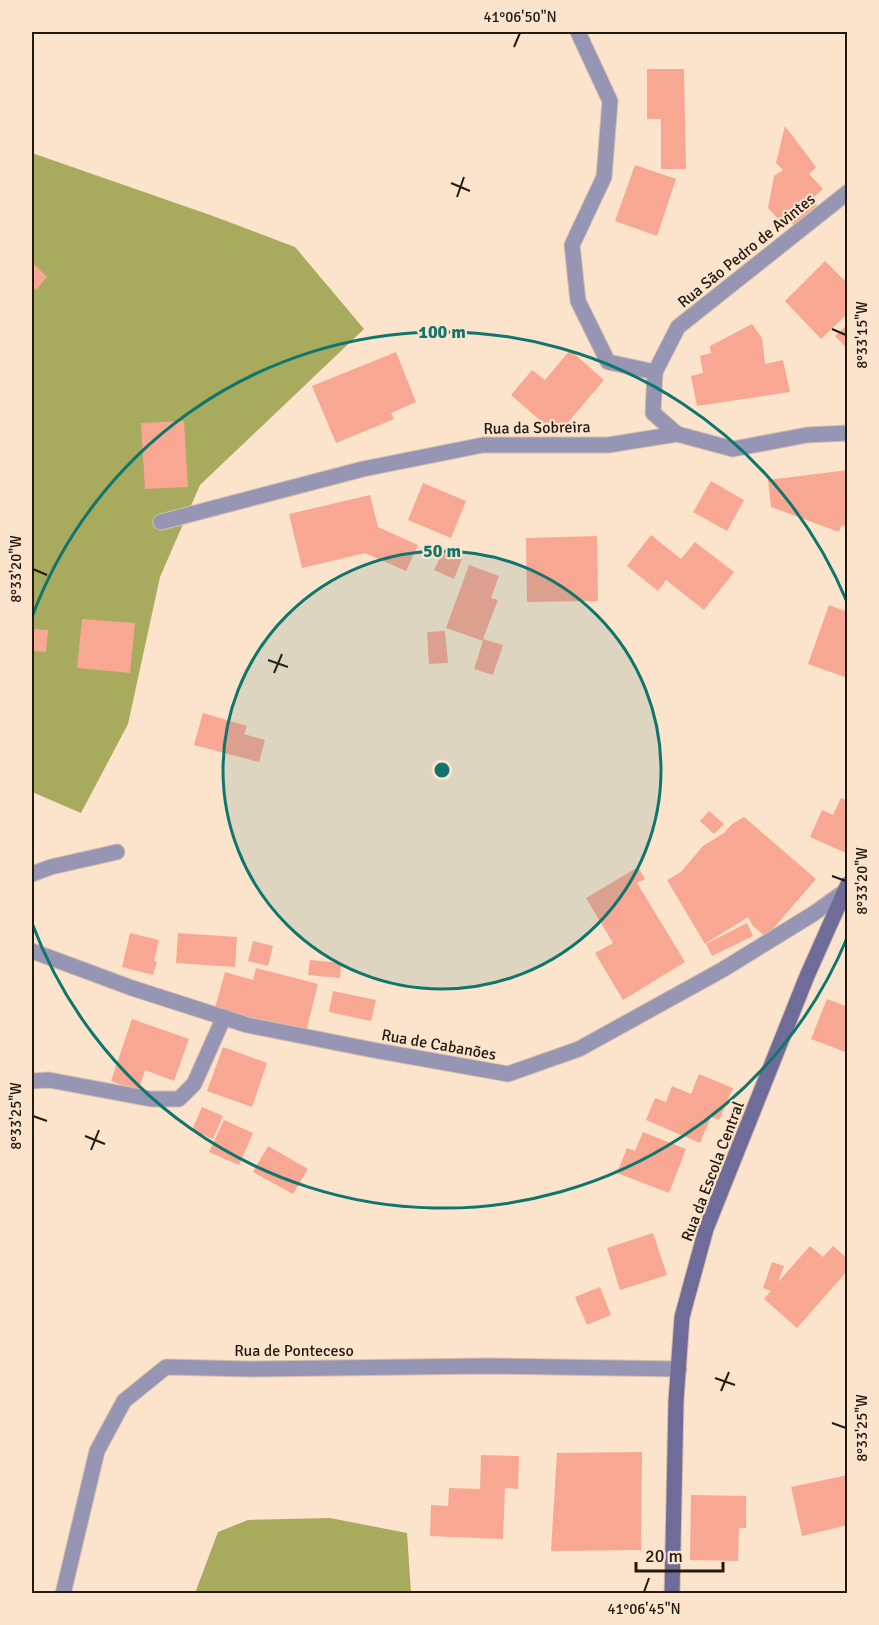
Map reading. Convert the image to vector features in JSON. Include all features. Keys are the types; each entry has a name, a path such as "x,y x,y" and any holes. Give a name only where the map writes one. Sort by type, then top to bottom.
{"street":[{"path":"578,32 610,101 604,177 572,245 578,301 608,362 655,372"},
{"name":"Rua São Pedro de Avintes","path":"676,434 653,413 655,372 678,327 848,192"},
{"name":"Rua da Sobreira","path":"160,522 363,469 483,445 608,445 676,434 733,449 807,435 848,433"},
{"path":"32,874 51,867 117,852"},
{"name":"Rua de Cabanões","path":"32,951 132,988 247,1025 508,1074 579,1049 722,970 813,914 846,888"},
{"name":"Rua da Escola Central","path":"672,1593 682,1317 706,1229 807,976 846,888"},
{"path":"32,1081 49,1080 151,1099 179,1099 194,1084 224,1017"},
{"name":"Rua de Ponteceso","path":"63,1593 97,1450 124,1401 166,1367 249,1369 487,1366 679,1369"}],"green space":[{"path":"32,153 295,247 364,329 200,485 160,577 128,724 81,813 32,792"},
{"path":"330,1518 407,1533 411,1593 195,1593 218,1532 248,1520"}],"building":[{"path":"647,69 684,69 686,169 661,169 661,119 647,119"},
{"path":"785,126 816,167 809,174 823,189 812,199 817,205 794,226 789,220 784,225 768,208 774,176 783,170 776,163"},
{"path":"635,165 676,179 657,236 615,221"},
{"path":"825,261 848,284 848,313 821,339 785,301"},
{"path":"32,262 47,277 36,290 32,286"},
{"path":"752,324 762,338 765,364 783,360 790,392 697,406 691,376 703,373 700,356 711,353 710,346"},
{"path":"848,324 848,349 835,336"},
{"path":"570,350 604,380 557,435 511,395 532,370 545,380"},
{"path":"396,352 416,402 391,413 394,419 336,443 312,386"},
{"path":"184,421 188,487 145,489 141,423"},
{"path":"848,470 848,526 841,526 839,532 771,507 768,480"},
{"path":"711,481 744,500 727,531 693,512"},
{"path":"423,483 466,501 451,538 408,520"},
{"path":"370,495 378,527 418,545 406,571 365,553 302,568 289,514"},
{"path":"651,535 681,559 695,542 734,572 704,610 666,580 658,591 627,566"},
{"path":"597,536 598,601 527,602 526,538"},
{"path":"443,551 462,559 454,579 434,570"},
{"path":"469,565 499,576 491,598 498,600 483,639 503,645 493,675 474,669 483,641 446,628"},
{"path":"829,605 848,612 848,678 808,664"},
{"path":"82,619 135,623 130,673 77,668"},
{"path":"32,629 48,630 46,652 32,651"},
{"path":"445,631 448,663 429,664 427,632"},
{"path":"203,713 247,726 244,734 265,740 259,762 194,745"},
{"path":"841,798 848,801 848,849 846,853 810,837 822,810 833,815"},
{"path":"709,811 724,824 714,834 700,821"},
{"path":"744,817 816,879 766,937 753,926 748,917 705,944 667,880 681,872 703,846"},
{"path":"638,867 645,879 637,883 685,962 623,1000 595,953 613,943 586,898"},
{"path":"747,923 753,936 712,956 706,944"},
{"path":"130,933 159,940 153,975 122,967"},
{"path":"178,933 237,937 235,967 176,963"},
{"path":"253,941 273,946 268,966 248,961"},
{"path":"310,960 341,963 340,978 308,975"},
{"path":"256,968 318,984 306,1032 215,1008 225,972 253,980"},
{"path":"333,991 376,1000 371,1021 329,1012"},
{"path":"827,999 848,1007 848,1053 811,1039"},
{"path":"132,1019 189,1039 174,1081 145,1070 138,1091 111,1081"},
{"path":"223,1047 267,1063 252,1107 207,1091"},
{"path":"699,1074 733,1088 719,1120 711,1117 700,1143 646,1120 655,1098 666,1102 672,1086 691,1094"},
{"path":"202,1107 223,1116 213,1139 192,1130"},
{"path":"224,1120 253,1133 239,1165 209,1152"},
{"path":"643,1132 686,1149 669,1193 617,1173 627,1148 635,1151"},
{"path":"268,1146 308,1169 293,1194 253,1172"},
{"path":"653,1233 667,1275 620,1290 607,1248"},
{"path":"810,1246 823,1257 833,1246 848,1259 848,1270 797,1328 764,1299 771,1291 763,1288 772,1262 784,1266 778,1282"},
{"path":"600,1287 611,1315 587,1325 575,1297"},
{"path":"642,1452 641,1550 551,1551 557,1453"},
{"path":"481,1455 519,1456 518,1489 505,1488 503,1539 430,1536 431,1505 448,1506 449,1488 480,1489"},
{"path":"848,1475 848,1525 802,1536 791,1487"},
{"path":"691,1495 746,1496 746,1528 739,1528 738,1561 690,1560"}]}
